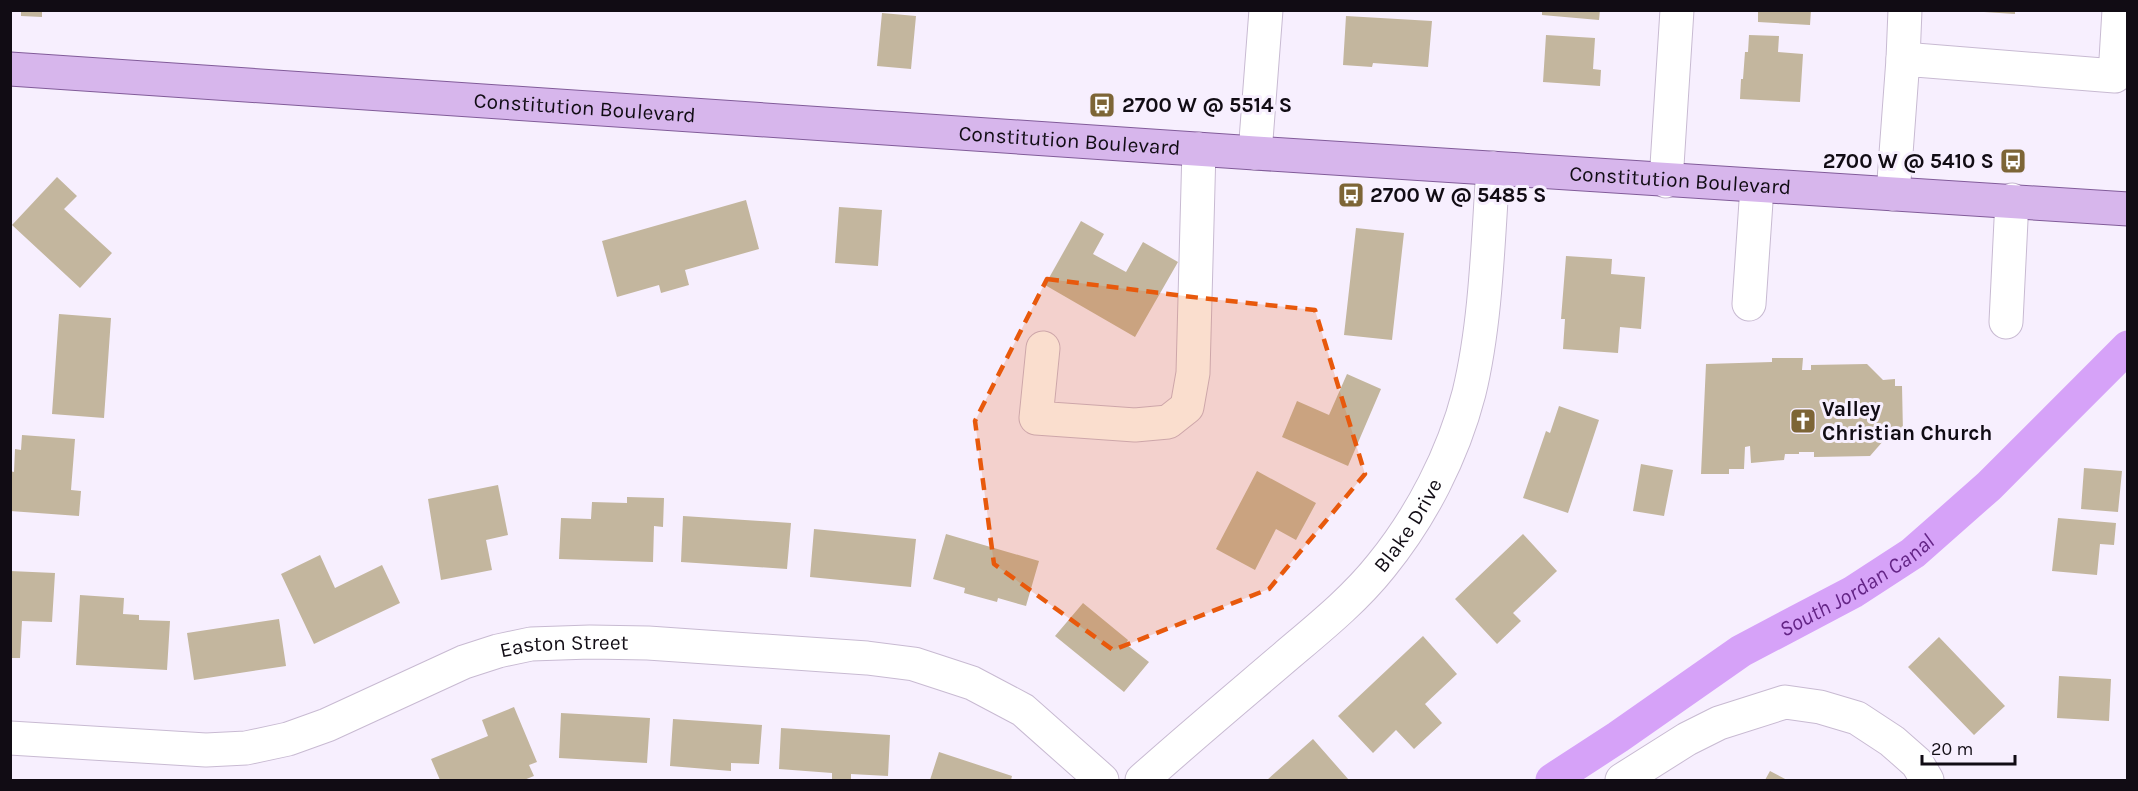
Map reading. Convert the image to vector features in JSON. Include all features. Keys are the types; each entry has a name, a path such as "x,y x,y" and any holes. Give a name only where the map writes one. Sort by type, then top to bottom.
{"main road":[{"name":"Constitution Boulevard","path":"10,69 1666,181 2012,200 2127,209"}],"street":[{"path":"1255,153 1266,10"},
{"path":"1666,181 1677,10"},
{"path":"1893,194 1905,10"},
{"path":"1903,60 2115,76 2119,10"},
{"path":"1043,348 1036,418 1135,425 1168,422 1187,406 1193,373 1199,149"},
{"name":"Blake Drive","path":"1142,780 1340,610 1381,567 1416,516 1454,438 1478,352 1493,168"},
{"path":"1749,304 1757,186"},
{"path":"2006,322 2012,200"},
{"name":"Easton Street","path":"10,738 206,750 246,748 288,739 327,725 464,662 498,651 531,644 590,642 648,644 867,658 914,664 972,683 1023,710 1102,780"},
{"path":"1622,780 1687,739 1719,723 1785,702 1820,707 1857,718 1892,741 1917,763 1927,780"}],"highlighted area":[{"path":"1047,279 1315,310 1365,474 1269,589 1113,650 994,564 975,421"}],"building":[{"path":"21,10 42,10 42,17 21,16"},
{"path":"1542,10 1600,10 1599,20 1542,15"},
{"path":"1758,10 1811,10 1810,25 1758,22"},
{"path":"1984,10 2015,10 2015,14 1984,12"},
{"path":"882,13 916,16 911,69 877,66"},
{"path":"1346,16 1432,21 1428,67 1373,63 1372,67 1343,65"},
{"path":"1546,35 1595,38 1593,69 1601,70 1600,86 1543,82"},
{"path":"1749,35 1779,36 1778,52 1803,54 1800,102 1740,99"},
{"path":"57,177 77,196 64,209 112,253 80,288 12,225"},
{"path":"746,200 759,249 685,270 689,285 661,293 659,285 617,297 602,241"},
{"path":"839,207 882,210 878,266 835,263"},
{"path":"1081,221 1104,234 1093,254 1126,272 1143,242 1178,262 1135,337 1045,285"},
{"path":"1356,228 1404,233 1392,340 1344,335"},
{"path":"1566,256 1612,259 1611,274 1645,277 1641,329 1620,327 1618,353 1563,349 1565,319 1561,319"},
{"path":"59,314 111,318 104,418 52,414"},
{"name":"Valley Christian Church","path":"1772,358 1803,358 1802,370 1811,370 1811,365 1867,364 1883,380 1895,379 1895,386 1902,386 1903,433 1897,433 1896,439 1884,440 1870,456 1814,457 1814,452 1799,452 1799,454 1785,454 1784,460 1751,463 1750,446 1745,447 1744,469 1729,469 1729,474 1701,474 1706,364 1772,362"},
{"path":"1347,374 1381,389 1348,466 1282,437 1297,401 1329,415"},
{"path":"1559,406 1599,420 1568,513 1523,498 1546,431 1550,433"},
{"path":"22,435 75,439 71,490 81,491 79,516 10,511 10,471 14,472 15,449 21,450"},
{"path":"1641,464 1673,470 1664,516 1633,511"},
{"path":"2084,468 2122,471 2118,512 2081,509"},
{"path":"1257,471 1316,503 1296,540 1276,529 1255,570 1216,549"},
{"path":"498,485 508,535 486,540 492,570 441,580 428,499"},
{"path":"627,497 664,498 663,527 654,526 653,562 559,559 561,518 591,519 592,502 627,503"},
{"path":"683,516 791,523 787,569 681,562"},
{"path":"2058,518 2116,523 2114,545 2100,544 2097,575 2052,571"},
{"path":"814,529 916,539 911,587 810,577"},
{"path":"946,534 1039,561 1026,606 998,598 997,602 964,593 965,588 933,579"},
{"path":"1523,534 1557,571 1513,613 1521,621 1497,644 1455,599"},
{"path":"320,555 335,588 382,565 400,603 314,644 281,574"},
{"path":"10,571 55,573 52,622 22,621 20,658 10,658"},
{"path":"80,595 124,598 123,614 139,615 139,620 170,621 167,670 76,665"},
{"path":"1083,603 1128,640 1126,644 1149,662 1124,692 1055,636"},
{"path":"279,619 286,666 194,680 187,633"},
{"path":"1423,636 1457,674 1425,704 1442,723 1414,749 1396,730 1373,753 1338,716"},
{"path":"1939,637 2005,706 1974,735 1908,667"},
{"path":"2059,676 2111,679 2109,721 2057,718"},
{"path":"514,707 537,762 529,765 534,776 524,780 440,780 431,759 488,736 482,720"},
{"path":"561,713 650,718 647,763 559,758"},
{"path":"673,719 762,725 759,764 731,763 731,771 670,766"},
{"path":"781,728 890,735 888,776 851,774 851,780 832,780 832,773 779,769"},
{"path":"1313,739 1349,780 1267,780"},
{"path":"939,752 1012,776 1011,780 930,780"},
{"path":"1770,771 1787,780 1765,780"}],"waterway":[{"name":"South Jordan Canal","path":"1552,780 1741,651 1853,592 1913,553 1989,486 2128,347"}],"place":[{"name":"2700 W @ 5514 S","path":"1102,105"},
{"name":"2700 W @ 5410 S","path":"2013,161"},
{"name":"2700 W @ 5485 S","path":"1351,195"},
{"name":"Valley Christian Church","path":"1803,421"}]}
